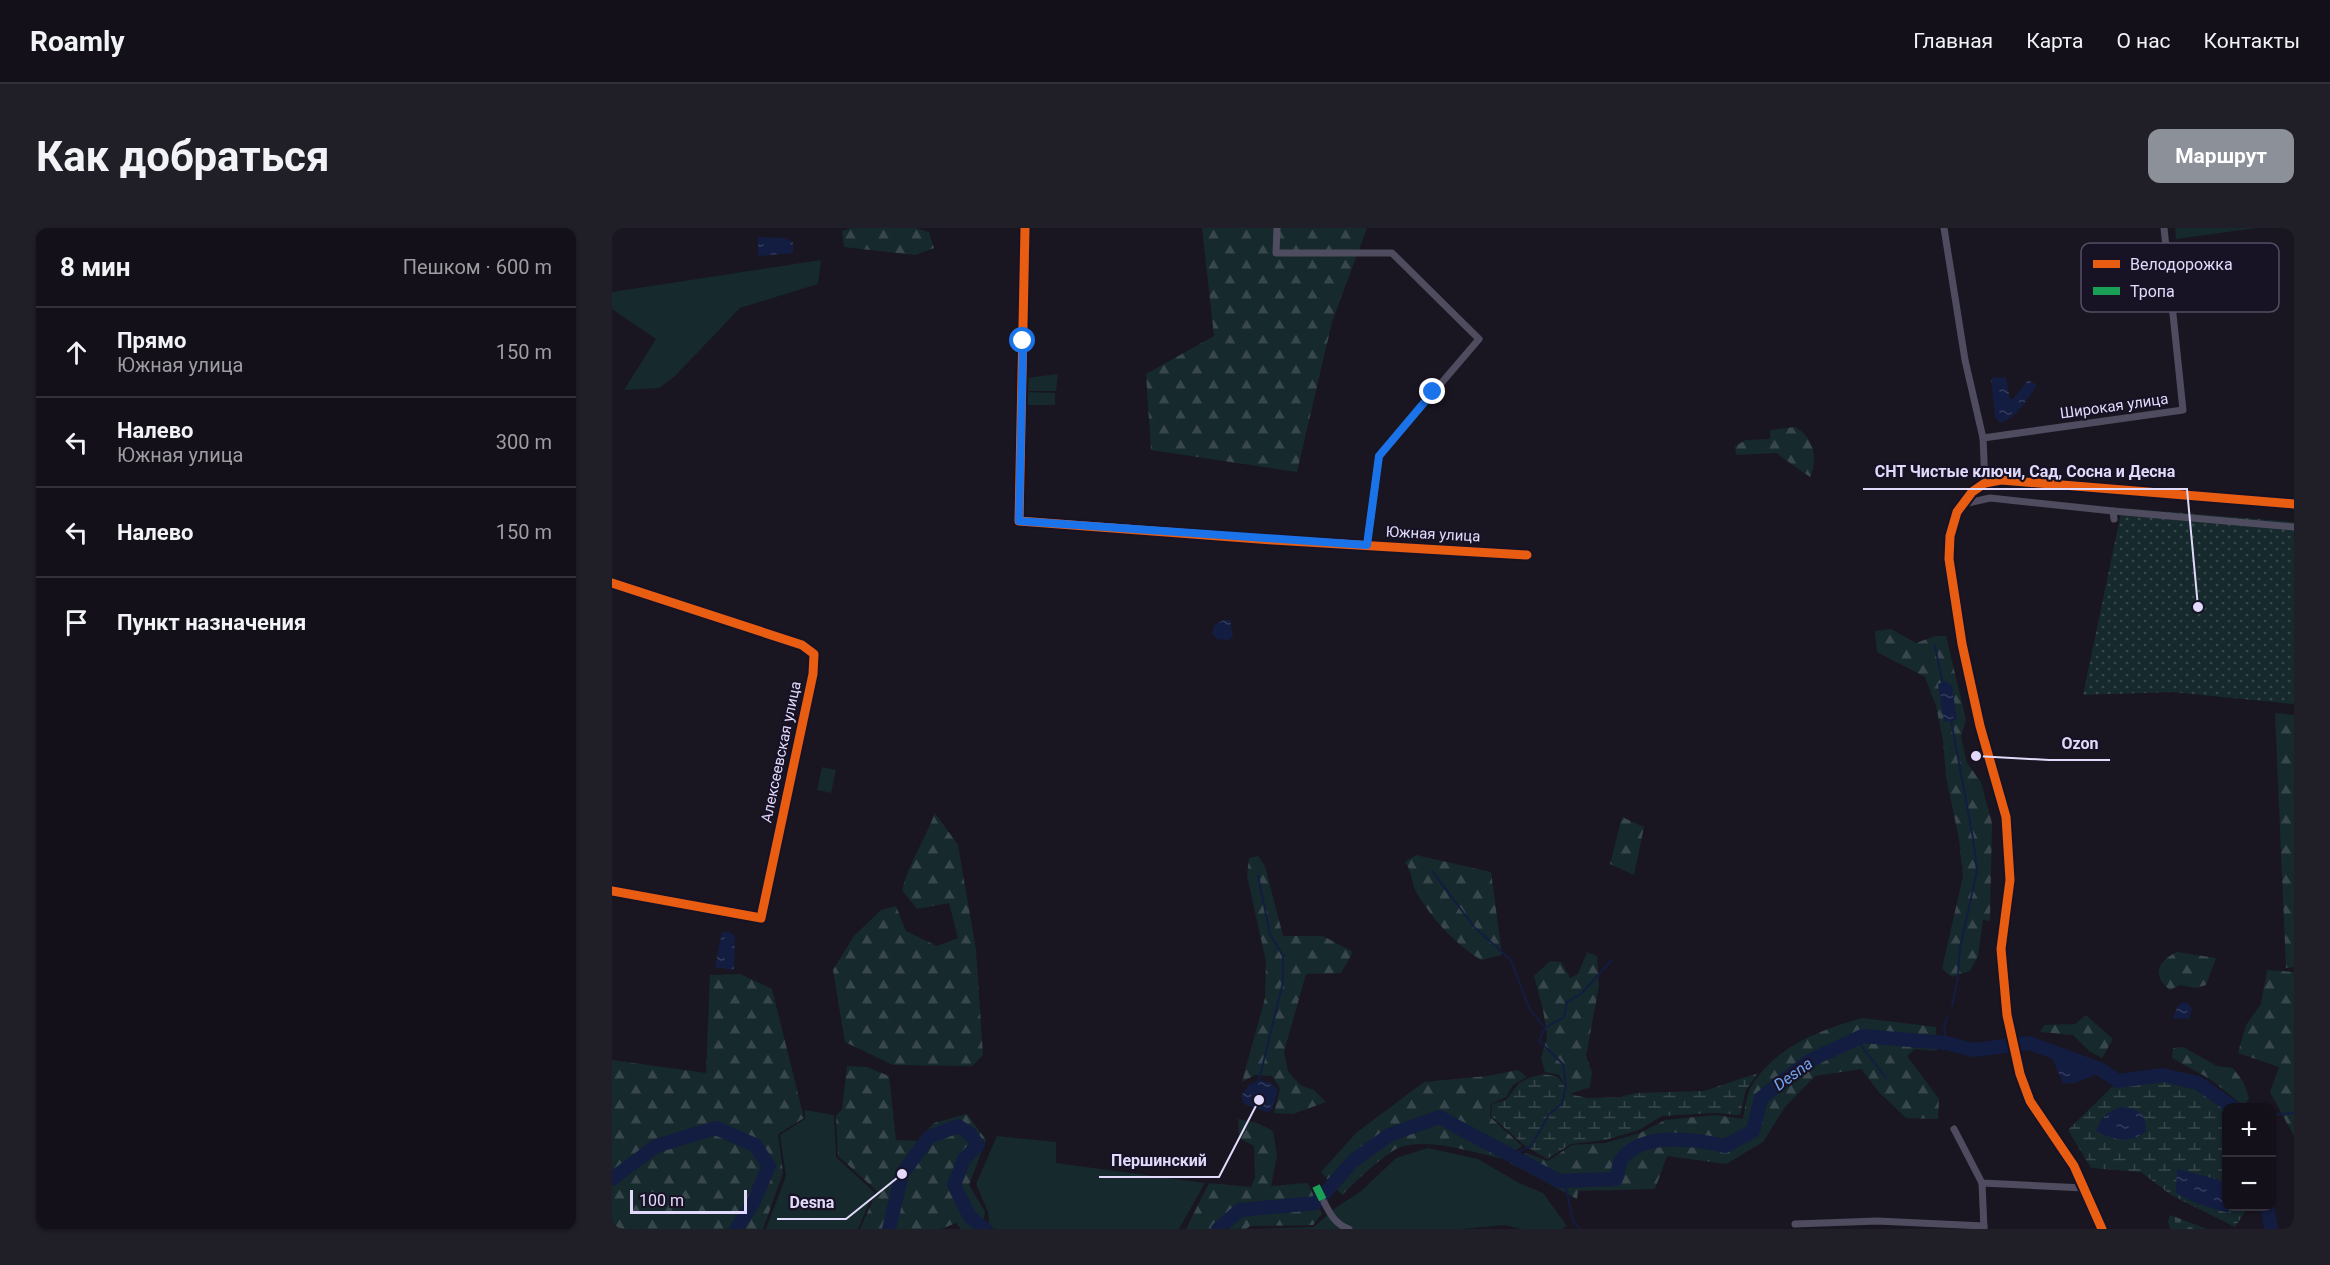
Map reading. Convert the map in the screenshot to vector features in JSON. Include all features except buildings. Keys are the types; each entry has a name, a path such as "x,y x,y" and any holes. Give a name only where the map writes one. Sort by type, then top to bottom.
{"street":[{"name":"Южная улица","path":"1025,228 1019,521 1527,555"},
{"path":"1277,228 1276,253 1392,253 1479,339 1379,456 1367,545"},
{"path":"1944,228 1965,360 1983,438 1985,483"},
{"name":"Широкая улица","path":"2164,228 2166,243"},
{"name":"Широкая улица","path":"1983,438 2183,410 2173,312"},
{"path":"2102,1229 2074,1166 2030,1101 2020,1074 2010,1029 2001,949 2010,880 2006,817 1980,726 1964,655 1949,558 1950,536 1957,512 1972,492 1985,483 2001,480 2294,504"},
{"path":"1963,504 1989,498 2114,515 2294,527"},
{"name":"Алексеевская улица","path":"612,583 802,645 814,654 813,674 761,918 612,891"},
{"path":"1795,1224 1876,1221 1984,1228 1982,1183 1954,1130"},
{"path":"1982,1183 2084,1188"},
{"path":"1324,1202 1341,1227 1349,1229"}],"green space":[{"path":"851,228 915,228 929,232 934,248 915,255 844,247 842,231"},
{"path":"1202,228 1367,228 1332,322 1297,472 1151,450 1146,374 1214,336"},
{"path":"2175,228 2257,228 2176,239"},
{"path":"821,260 818,284 740,308 674,377 659,388 624,390 656,339 612,309 612,292"},
{"path":"1058,374 1056,391 1025,391 1026,378"},
{"path":"1027,392 1055,393 1055,405 1026,405"},
{"path":"1795,427 1806,436 1813,449 1814,463 1810,477 1776,453 1736,455 1735,446 1746,440 1770,439 1770,430"},
{"path":"2122,508 2294,522 2294,704 2172,692 2083,695"},
{"path":"1891,629 1916,643 1935,636 1946,636 1966,720 1961,737 1967,763 1981,782 1992,823 1990,921 1983,920 1978,956 1970,971 1952,977 1942,969 1963,876 1959,839 1946,777 1943,740 1936,706 1925,677 1877,652 1875,631"},
{"path":"2275,713 2294,715 2294,967 2286,968"},
{"path":"822,767 836,770 831,793 817,790"},
{"path":"935,813 958,845 976,950 983,1055 972,1066 893,1065 845,1042 833,970 854,936 881,910 896,906 906,931 937,946 958,938 949,903 917,909 902,890"},
{"path":"1622,817 1644,827 1634,875 1610,864"},
{"path":"1416,855 1491,872 1502,955 1481,960 1453,939 1429,912 1416,892 1405,862"},
{"path":"1258,856 1265,866 1283,936 1323,936 1353,952 1341,973 1306,974 1284,1052 1288,1071 1300,1085 1314,1090 1326,1102 1293,1114 1274,1113 1280,1088 1272,1076 1255,1075 1242,1082 1265,998 1266,961 1247,876 1249,858"},
{"path":"1587,952 1597,956 1599,986 1586,1056 1592,1072 1590,1087 1570,1094 1559,1075 1545,1072 1541,1058 1547,1037 1543,1009 1534,976 1550,961 1561,962 1570,978 1578,974"},
{"path":"2177,952 2216,958 2206,985 2196,988 2180,985 2170,990 2164,985 2159,969 2165,960"},
{"path":"2267,970 2294,972 2294,1136 2270,1092 2279,1067 2238,1053 2246,1025 2261,1004"},
{"path":"740,974 772,989 804,1118 778,1134 783,1173 763,1229 612,1229 612,1060 706,1073 710,975"},
{"path":"2086,1015 2113,1039 2102,1058 2089,1051 2073,1035 2040,1032 2044,1025 2075,1024"},
{"path":"1862,1018 1936,1027 1937,1051 1915,1049 1907,1056 1939,1099 1938,1119 1906,1118 1879,1092 1861,1069 1815,1076 1785,1107 1763,1142 1726,1164 1667,1156 1655,1189 1578,1191 1577,1199 1510,1163 1526,1153 1548,1161 1572,1145 1605,1143 1640,1133 1665,1120 1716,1115 1743,1119 1751,1087 1772,1061 1799,1042 1830,1028"},
{"path":"2183,1047 2217,1066 2233,1068 2244,1083 2249,1098 2246,1103 2240,1103 2210,1079 2172,1058 2173,1048"},
{"path":"847,1066 867,1067 889,1076 896,1140 917,1141 934,1123 967,1114 986,1140 969,1185 985,1212 982,1229 961,1229 956,1223 941,1229 860,1229 877,1191 838,1156 836,1116 842,1109"},
{"path":"1518,1070 1527,1077 1513,1085 1506,1097 1491,1104 1490,1117 1522,1146 1503,1159 1441,1145 1403,1146 1380,1160 1342,1195 1321,1172 1356,1133 1424,1082 1487,1076"},
{"path":"1758,1073 1746,1090 1740,1115 1713,1113 1662,1116 1639,1130 1605,1140 1571,1144 1547,1159 1524,1145 1491,1116 1492,1104 1506,1100 1519,1083 1545,1074 1558,1077 1570,1094 1587,1098 1620,1097 1636,1093 1704,1091"},
{"path":"2165,1079 2198,1087 2222,1104 2222,1211 2245,1211 2235,1227 2171,1195 2141,1172 2091,1168 2068,1130 2112,1087"},
{"path":"805,1110 834,1115 836,1157 874,1192 858,1229 766,1229 786,1176 780,1135 805,1119"},
{"path":"1238,1119 1257,1123 1273,1131 1277,1155 1271,1186 1308,1183 1322,1214 1313,1225 1250,1226 1246,1229 1186,1229 1209,1183 1251,1187 1255,1177 1254,1146 1239,1138"},
{"path":"997,1136 1056,1142 1056,1163 1205,1183 1179,1229 994,1229 989,1226 988,1212 976,1184"},
{"path":"1428,1148 1478,1159 1519,1183 1543,1193 1567,1226 1562,1229 1521,1229 1505,1225 1462,1229 1253,1229 1314,1227 1335,1208 1360,1192 1396,1158"},
{"path":"2170,1215 2207,1229 2170,1229 2168,1222"}],"water":[{"path":"758,237 784,238 793,242 793,253 758,256"},
{"path":"2006,377 2010,399 2013,399 2028,380 2037,385 2017,412 2000,423 1995,417 1991,378"},
{"path":"1230,620 1233,637 1229,640 1217,639 1212,634 1214,625"},
{"path":"1946,681 1952,686 1957,720 1944,722 1938,684"},
{"path":"722,932 729,932 735,936 734,970 715,967"},
{"path":"2183,1002 2188,1003 2192,1009 2189,1019 2173,1018 2178,1006"},
{"path":"2036,1045 2100,1069 2102,1072 2078,1082 2063,1083 2053,1060"},
{"path":"1259,1080 1271,1083 1278,1090 1272,1110 1267,1112 1244,1104 1241,1096 1249,1085"},
{"path":"2120,1107 2131,1108 2139,1112 2144,1119 2146,1131 2134,1138 2121,1140 2096,1131 2105,1116"},
{"path":"2177,1169 2220,1180 2222,1181 2222,1211 2229,1211 2228,1213 2195,1203 2176,1193"}],"waterway":[{"path":"1935,646 1943,685"},
{"path":"1951,720 1977,871 1960,948 1958,976 1952,1006"},
{"path":"1432,871 1475,928 1511,960 1529,1008 1544,1027"},
{"path":"1258,876 1270,934 1283,956 1283,982 1259,1080"},
{"path":"1511,1155 1531,1146 1550,1113 1562,1104 1566,1085 1563,1064 1539,1041 1545,1028 1564,1017 1567,1002 1581,994 1611,961"},
{"path":"1946,1043 1944,1026 1947,1018"},
{"name":"Desna","path":"1218,1229 1240,1210 1316,1203 1352,1162 1389,1135 1439,1117 1559,1181 1616,1179 1621,1160 1630,1151 1642,1145 1655,1141 1685,1140 1725,1146 1753,1131 1761,1098 1809,1061 1862,1036 1946,1043 1973,1050 2029,1043 2100,1069 2118,1081 2163,1075 2198,1083 2227,1103"},
{"path":"1856,1039 1886,1078"},
{"path":"2276,1115 2294,1113"},
{"name":"Desna","path":"889,1229 902,1174 929,1137 958,1126 970,1134 978,1145 964,1159 954,1185 970,1217 985,1229"},
{"name":"Desna","path":"612,1179 656,1146 716,1128 755,1145 769,1166 753,1203 736,1229"},
{"path":"1564,1180 1573,1220 1580,1229"},
{"name":"Desna","path":"2268,1211 2271,1229"}],"marked path":[{"path":"1316,1186 1324,1202"}],"cycle path":[{"path":"1025,228 1019,521 1273,540 1527,555"},
{"path":"2102,1229 2074,1166 2030,1101 2020,1074 2007,1015 2001,949 2010,880 2006,817 1980,726 1962,644 1949,559 1950,536 1957,512 1972,492 1985,483 2001,480 2294,504"},
{"path":"612,583 802,645 814,654 813,674 761,918 612,891"}],"place":[{"name":"СНТ Чистые ключи, Сад, Сосна и Десна","path":"2198,607"},
{"name":"Ozon","path":"1976,756"},
{"name":"Першинский","path":"1259,1100"},
{"name":"Desna","path":"902,1174"}],"route":[{"path":"1023,341 1019,521 1367,545 1379,456 1433,392"}]}
